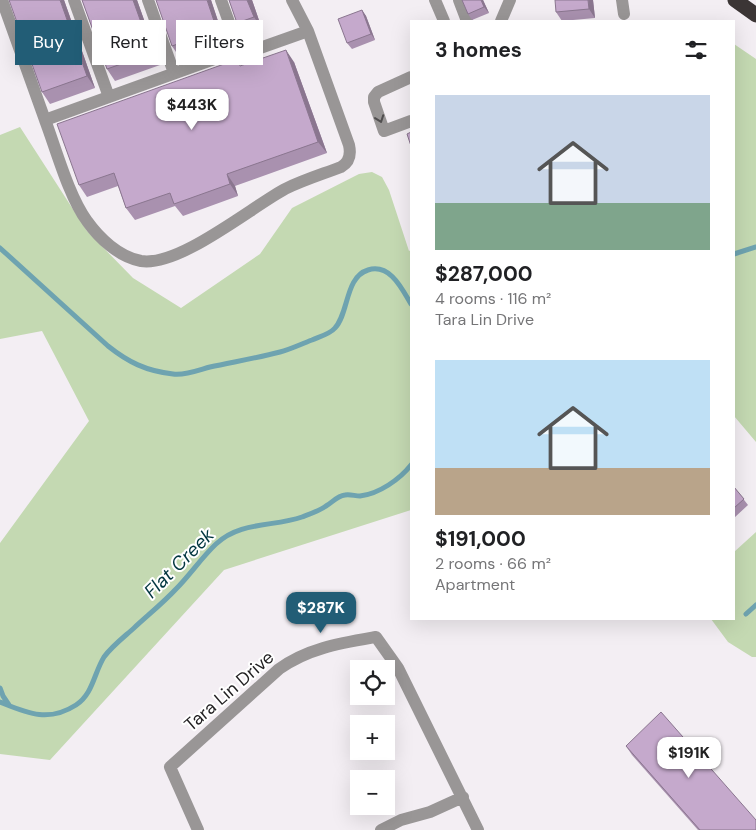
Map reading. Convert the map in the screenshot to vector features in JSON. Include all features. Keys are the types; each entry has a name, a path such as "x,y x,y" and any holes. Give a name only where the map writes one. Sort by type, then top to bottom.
{"highway":[{"path":"734,0 756,15"}],"street":[{"path":"2,0 75,200 86,221 102,238 122,254 141,261 162,260 181,254 285,189 341,167 348,161 350,145 308,31 292,0"},
{"path":"74,0 108,97"},
{"path":"148,0 174,73"},
{"path":"221,0 228,20"},
{"path":"434,0 444,20"},
{"path":"459,0 468,20"},
{"path":"501,20 510,0"},
{"path":"622,0 624,14"},
{"path":"263,47 308,31"},
{"path":"45,120 196,65"},
{"path":"410,77 378,92 374,97 384,132 410,121"},
{"name":"Tara Lin Drive","path":"198,830 170,767 292,660 310,652 342,643 376,637 398,668 478,830"},
{"path":"381,830 401,820 430,812 463,797"}],"green space":[{"path":"735,45 756,59 756,442 735,417"},
{"path":"20,127 87,231 133,278 181,308 260,254 292,208 359,174 372,172 382,177 389,190 410,250 410,510 224,570 50,760 0,754 0,543 89,421 42,331 0,339 0,135"},
{"path":"756,532 756,657 752,657 728,642 712,620 735,620 735,551"}],"building":[{"path":"9,0 60,0 67,20 16,20"},
{"path":"82,0 133,0 140,20 92,20 92,28"},
{"path":"156,0 207,0 214,20 176,20 176,45 172,46 166,29 166,20 163,20"},
{"path":"229,0 247,0 254,17 246,20 236,20"},
{"path":"462,0 481,0 484,7 468,14"},
{"path":"555,0 588,0 589,9 556,12"},
{"path":"362,10 371,34 347,43 338,19"},
{"path":"286,50 318,142 227,174 230,184 174,204 170,193 126,208 114,173 79,185 57,124 221,65 263,65 263,58"},
{"path":"82,62 87,76 42,92 32,65 82,65"},
{"path":"106,65 118,65 107,69"},
{"path":"410,132 410,143 407,134"},
{"path":"735,488 744,499 735,507"},
{"path":"661,712 756,820 756,830 700,830 626,746"}],"waterway":[{"name":"Flat Creek","path":"735,254 756,247"},
{"path":"0,248 115,352 130,361 163,373 187,373 280,352 327,334 335,328 343,314 355,280 368,270 383,270 389,274 399,285 410,302"},
{"name":"Flat Creek","path":"0,702 29,713 47,715 56,714 76,705 90,689 107,653 171,594 211,549 225,537 246,528 302,517 342,496 367,495 382,489 410,466"},
{"path":"746,614 756,605"},
{"path":"0,688 9,705"}]}
